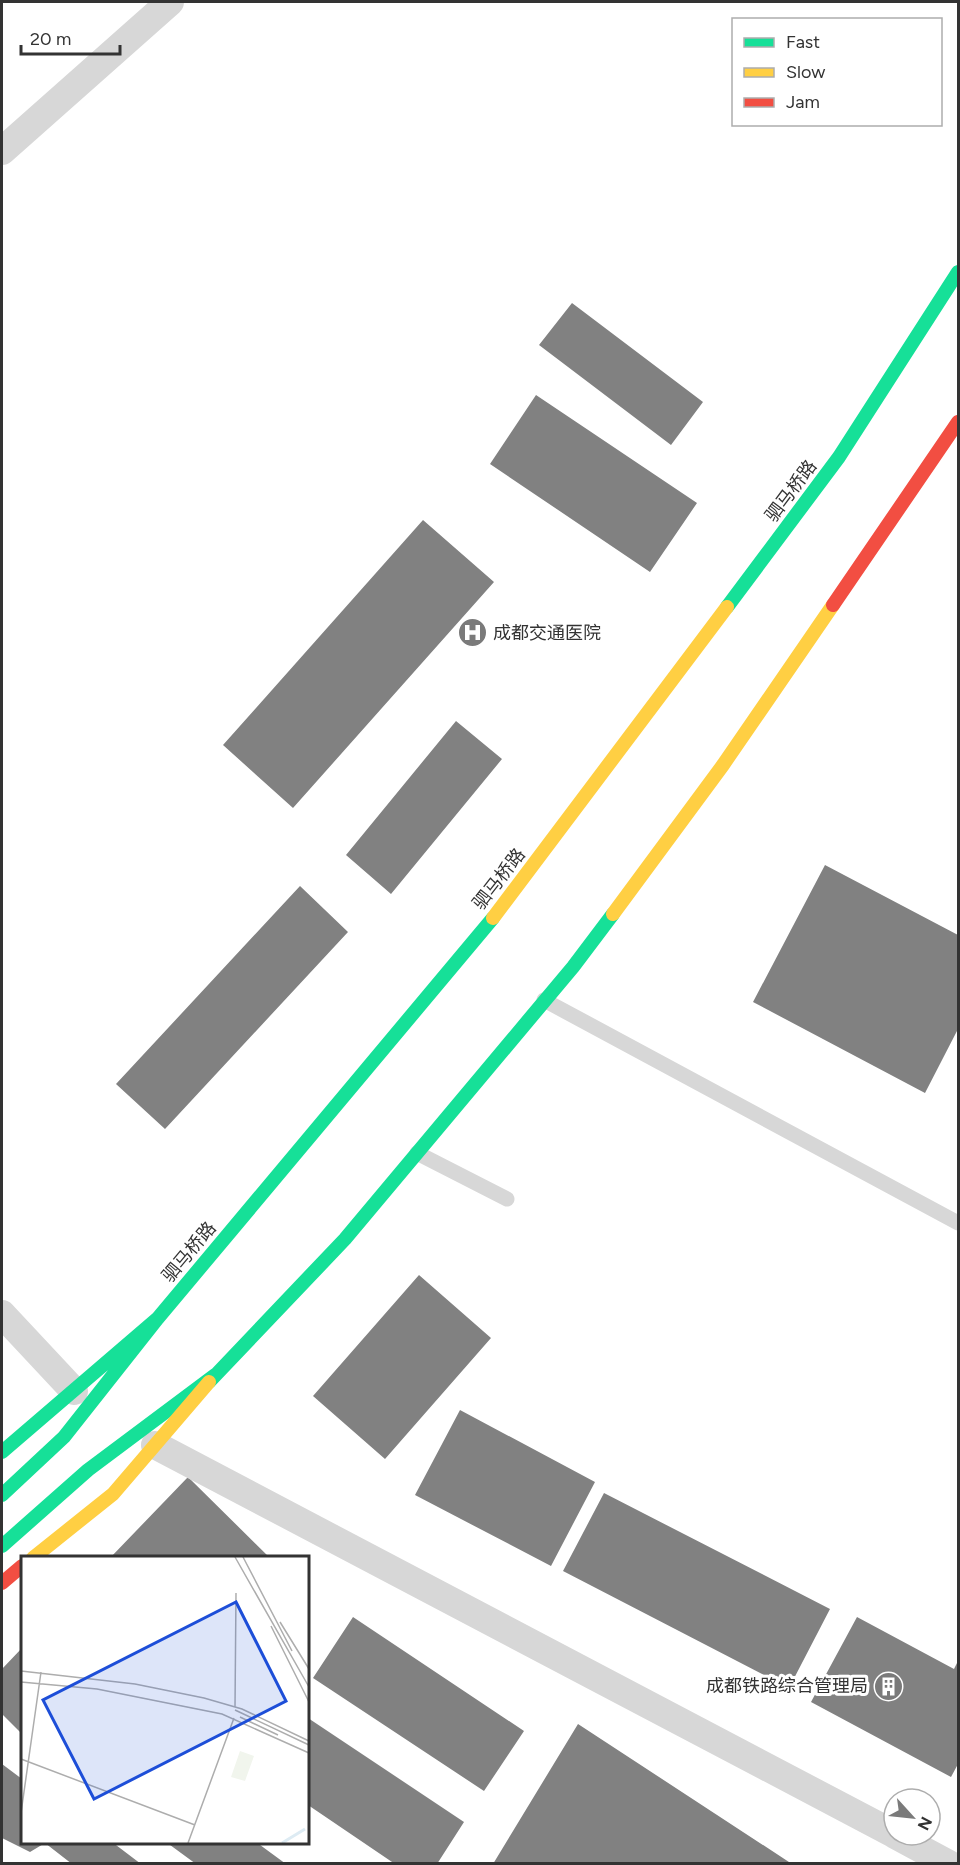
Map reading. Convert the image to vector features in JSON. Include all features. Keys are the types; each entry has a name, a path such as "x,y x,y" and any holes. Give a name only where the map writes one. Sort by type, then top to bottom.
{"main road":[{"name":"驷马桥路","path":"2,1452 158,1318 506,902 839,457 958,272"},
{"path":"34,1556 113,1494 215,1375 345,1239 573,967 723,765 958,422"},
{"path":"2,1495 64,1437 158,1318"},
{"path":"2,1546 88,1470 215,1375"},
{"path":"2,1583 21,1567"}],"street":[{"path":"2,151 170,2"},
{"path":"2,1314 74,1391"},
{"path":"155,1445 882,1828"},
{"path":"918,1847 949,1863"}],"lane":[{"path":"544,1000 958,1223"},
{"path":"417,1153 507,1199"}],"building":[{"path":"572,303 703,402 671,445 539,345"},
{"path":"536,395 697,503 650,572 490,464"},
{"path":"423,520 494,582 293,808 223,745"},
{"path":"456,721 502,759 391,894 346,855"},
{"path":"825,865 958,935 958,1029 925,1093 753,1002"},
{"path":"300,886 348,932 165,1129 116,1084"},
{"path":"419,1275 491,1338 385,1459 313,1396"},
{"path":"460,1410 595,1482 551,1566 415,1495"},
{"path":"188,1477 268,1556 112,1556"},
{"path":"604,1493 830,1609 789,1688 563,1571"},
{"path":"353,1617 524,1731 484,1791 313,1678"},
{"name":"成都铁路综合管理局","path":"857,1617 954,1669 958,1661 958,1764 951,1777 811,1702"},
{"path":"21,1649 21,1733 2,1714 2,1669"},
{"path":"309,1719 464,1822 437,1864 395,1864 309,1806"},
{"path":"578,1724 792,1864 493,1864"},
{"path":"2,1764 21,1778 21,1844 43,1844 30,1852 2,1838"},
{"path":"46,1844 115,1844 141,1864 72,1864"},
{"path":"169,1844 259,1844 286,1864 196,1864"}],"traffic: fast":[{"path":"727,607 839,457 958,272"},
{"path":"209,1382 345,1239 573,967 613,914"},
{"path":"2,1452 158,1318 493,918"},
{"path":"2,1495 64,1437 158,1318"},
{"path":"2,1546 88,1470 215,1375"}],"traffic: slow":[{"path":"613,914 723,765 833,605"},
{"path":"493,918 727,607"},
{"path":"36,1556 113,1494 209,1382"}],"traffic: jam":[{"path":"833,605 958,422"},
{"path":"2,1583 21,1567"}],"place":[{"name":"成都交通医院","path":"472,633"},
{"name":"成都铁路综合管理局","path":"889,1686"}]}
